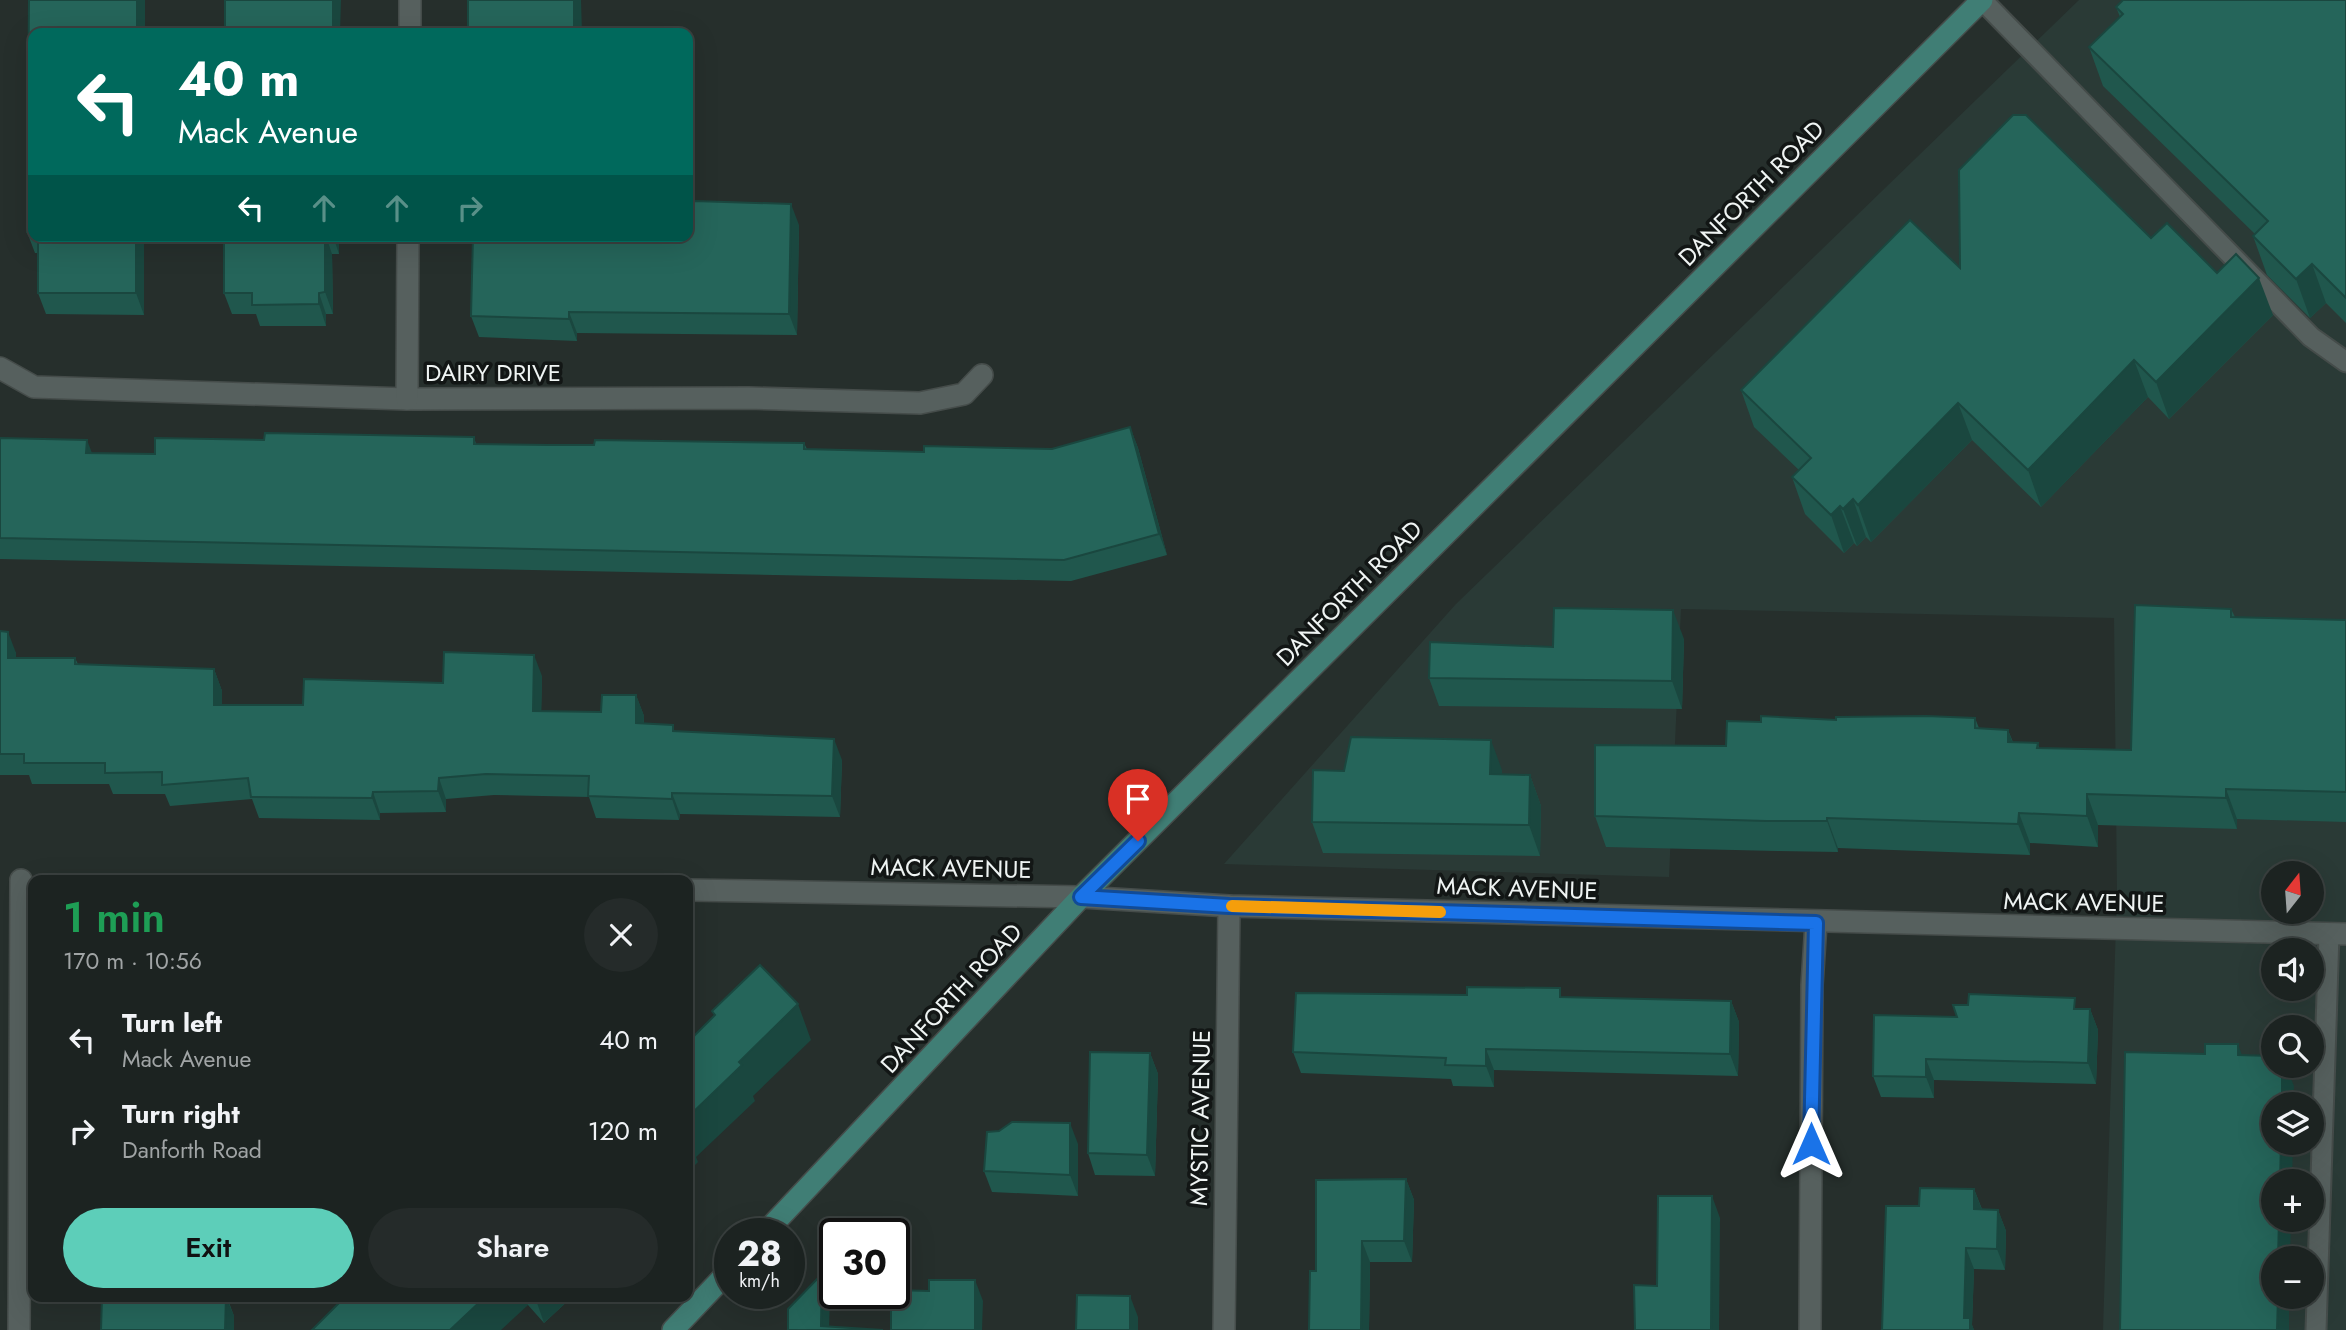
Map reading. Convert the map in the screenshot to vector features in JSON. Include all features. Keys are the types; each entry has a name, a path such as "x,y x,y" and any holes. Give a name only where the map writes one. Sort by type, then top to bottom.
{"main road":[{"name":"DANFORTH ROAD","path":"779,1218 1081,897 1982,0"},
{"path":"673,1330 714,1287"}],"street":[{"path":"410,0 410,28"},
{"path":"407,399 408,242"},
{"name":"DAIRY DRIVE","path":"0,368 34,387 407,399 749,398 920,403 964,394 982,375"},
{"path":"18,880 19,1330"},
{"name":"MACK AVENUE","path":"693,890 1081,897 1229,906 1816,923 2338,934"},
{"name":"MYSTIC AVENUE","path":"1224,1330 1229,906"},
{"path":"1810,1330 1812,985 1816,923"}],"lane":[{"path":"1982,0 2311,337 2346,362"},
{"path":"2316,1330 2338,934"}],"shaded area":[{"path":"2079,0 2346,0 2346,1330 2103,1330 2117,893 2114,618 1681,609 1669,877 1224,864 1456,604"}],"building":[{"path":"29,0 137,0 137,28 29,28"},
{"path":"225,0 333,0 333,28 225,28"},
{"path":"468,0 574,0 574,28 468,28"},
{"path":"2123,0 2346,0 2346,298 2312,264 2296,279 2253,236 2268,221 2089,47 2123,14 2116,7"},
{"path":"2013,115 2026,115 2151,238 2167,223 2217,273 2236,254 2259,278 2156,382 2134,360 2028,470 1958,403 1858,505 1853,499 1843,509 1840,506 1831,515 1792,477 1811,458 1741,390 1910,220 1960,268 1959,170"},
{"path":"28,116 28,232 27,232"},
{"path":"694,201 791,204 789,314 569,312 569,319 471,316 473,242 693,242"},
{"path":"38,242 136,242 136,293 38,293"},
{"path":"224,242 325,242 325,292 319,293 319,304 252,305 252,293 224,293"},
{"path":"1130,427 1159,534 1064,560 0,538 0,438 87,440 86,453 155,454 155,438 264,440 265,433 474,437 474,444 594,445 595,440 804,443 804,449 924,452 924,446 1052,449"},
{"path":"2135,605 2231,609 2231,617 2346,620 2346,792 2226,789 2226,798 2087,794 2087,816 2019,813 2018,824 1827,818 1827,821 1766,821 1595,816 1595,745 1726,746 1727,721 1761,722 1761,716 1836,720 1836,717 1975,718 1975,728 2008,730 2008,742 2038,743 2037,748 2131,750"},
{"path":"1554,608 1673,610 1672,681 1429,678 1430,642 1553,647"},
{"path":"0,631 8,632 8,658 75,658 75,664 214,669 214,705 303,705 304,679 443,683 444,652 534,655 533,711 601,712 602,695 636,695 636,723 673,725 673,731 834,739 832,796 672,793 672,799 588,796 589,776 486,774 439,778 438,791 373,792 372,798 251,797 248,778 162,785 162,772 105,773 105,763 24,763 24,754 0,754"},
{"path":"1351,737 1491,740 1490,774 1530,775 1529,825 1312,822 1313,770 1344,771"},
{"path":"760,965 798,1004 739,1062 742,1065 693,1112 693,1037 715,1015 712,1011"},
{"path":"1467,987 1560,988 1560,997 1731,1001 1730,1054 1486,1049 1486,1066 1445,1065 1446,1058 1293,1052 1296,993 1467,995"},
{"path":"1969,994 2075,998 2074,1009 2090,1009 2088,1063 1926,1059 1926,1077 1873,1076 1874,1015 1957,1017 1953,1005 1968,1005"},
{"path":"2205,1044 2238,1044 2238,1055 2261,1056 2261,1078 2282,1078 2282,1092 2261,1092 2261,1155 2281,1155 2280,1169 2261,1169 2261,1232 2279,1232 2278,1246 2261,1246 2261,1309 2278,1309 2277,1330 2120,1330 2125,1052 2205,1054"},
{"path":"1090,1052 1150,1053 1147,1155 1088,1153"},
{"path":"1012,1122 1070,1123 1070,1175 984,1171 987,1132 999,1131"},
{"path":"1406,1179 1404,1241 1362,1241 1361,1330 1309,1330 1310,1271 1316,1271 1316,1180"},
{"path":"1920,1188 1974,1189 1974,1209 1998,1210 1997,1249 1966,1248 1964,1318 1970,1318 1970,1330 1882,1330 1886,1206 1919,1206"},
{"path":"1658,1196 1712,1196 1711,1330 1635,1330 1634,1285 1657,1286"},
{"path":"819,1277 821,1326 883,1330 788,1330 788,1309 805,1309 805,1292"},
{"path":"929,1280 975,1280 975,1330 891,1330 891,1309 910,1309 910,1290 929,1291"},
{"path":"1077,1295 1130,1296 1130,1330 1076,1330"},
{"path":"102,1302 226,1302 225,1330 101,1330"},
{"path":"340,1302 480,1302 450,1330 312,1330"}],"slow traffic":[{"path":"1232,906 1440,912"}],"route":[{"path":"1138,841 1081,897 1229,906 1816,923 1812,985 1811,1144"}]}
